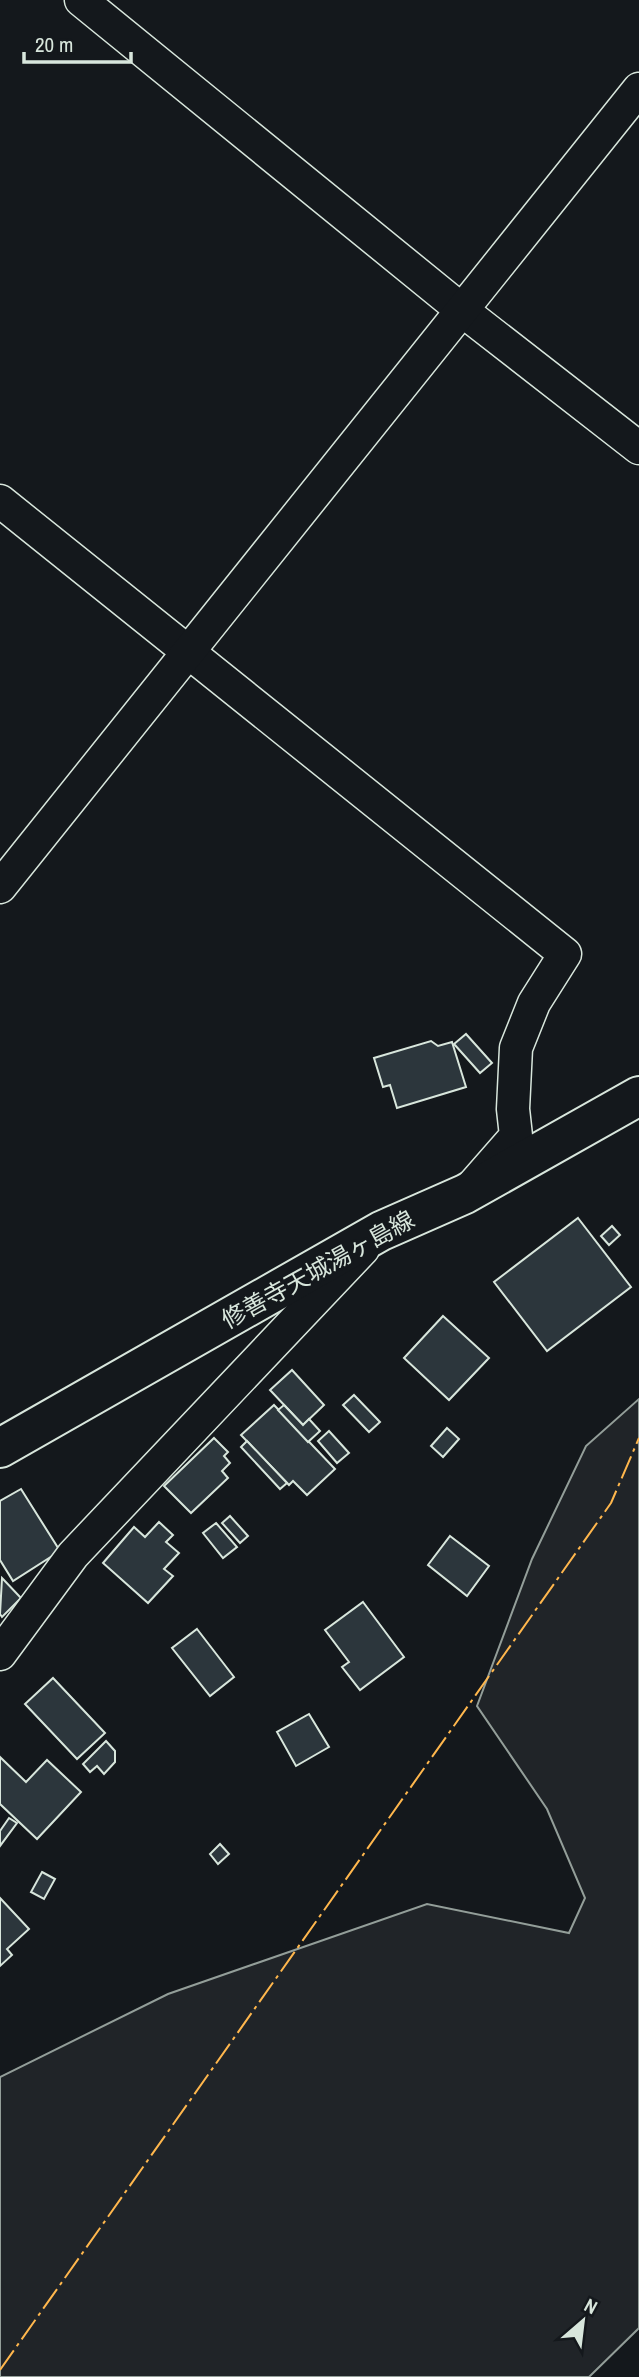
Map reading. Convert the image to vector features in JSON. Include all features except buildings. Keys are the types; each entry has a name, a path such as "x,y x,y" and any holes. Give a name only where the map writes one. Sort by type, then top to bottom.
{"main road":[{"name":"修善寺天城湯ヶ島線","path":"0,1448 381,1231 465,1194 639,1096"}],"street":[{"path":"81,0 463,311 639,448"},
{"path":"0,887 639,89"},
{"path":"0,501 565,954 534,1003 516,1048 513,1108 516,1136 465,1194"},
{"path":"0,1654 73,1555 381,1231"}],"shaded area":[{"path":"639,1399 639,2328 589,2377 0,2377 0,2077 168,1994 427,1904 569,1933 585,1898 547,1809 477,1706 532,1559 586,1446"}],"power":[{"path":"0,2370 611,1503 639,1438"}]}
